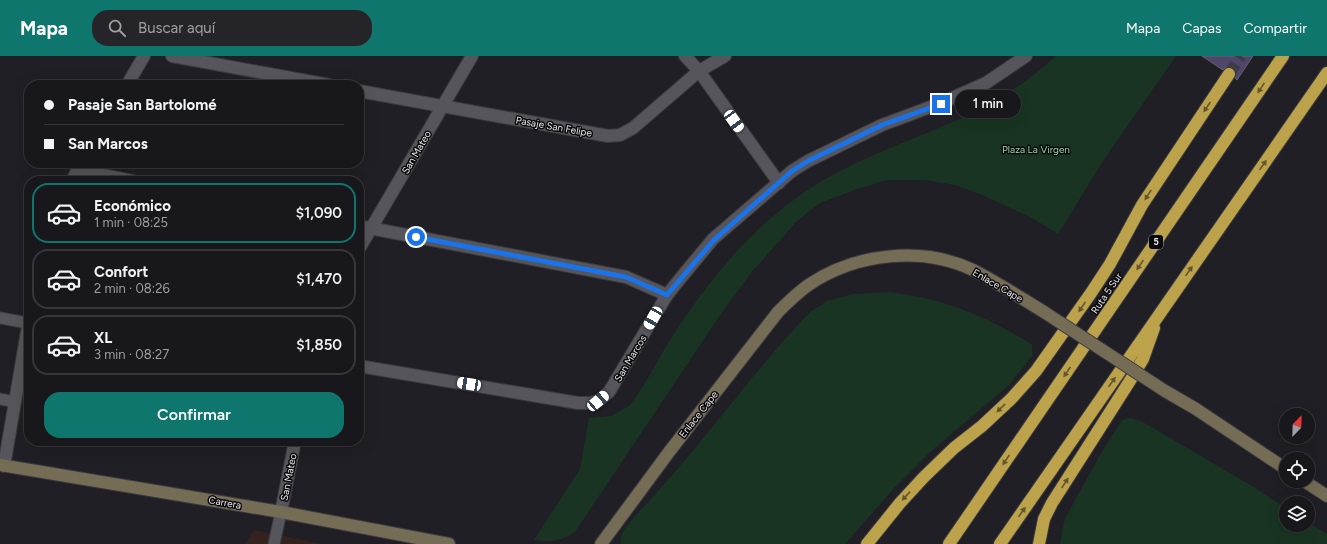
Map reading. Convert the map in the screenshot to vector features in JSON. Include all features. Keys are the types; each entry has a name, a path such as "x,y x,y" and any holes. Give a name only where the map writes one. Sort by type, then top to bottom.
{"highway":[{"name":"Ruta 5 Sur","path":"949,544 1283,56"},
{"path":"1000,544 1327,73"},
{"path":"867,544 924,476 954,448 994,415 1036,371 1095,287 1142,205 1229,74"},
{"path":"1039,544 1044,519 1052,503 1143,359 1158,315"}],"street":[{"path":"130,80 144,56"},
{"path":"172,56 301,80"},
{"name":"San Mateo","path":"365,227 443,106 472,56"},
{"path":"686,56 779,183"},
{"name":"Pasaje San Felipe","path":"364,92 608,136 620,135 633,128 698,71 725,56"},
{"name":"San Marcos","path":"364,367 588,403 598,401 609,392 615,383 667,295 714,240 792,171 808,161 882,125 941,104 986,83 1024,57"},
{"path":"86,168 115,176"},
{"path":"365,227 626,277 667,295"},
{"name":"Enlace Cape","path":"601,544 668,452 778,312 792,297 827,273 854,263 888,256 932,258 973,270 1044,312 1165,391 1196,409 1279,464"},
{"path":"2,465 24,350"},
{"name":"San Mateo","path":"281,512 294,446"},
{"name":"Carrera","path":"2,465 281,512 449,544"},
{"path":"1315,488 1327,496"}],"lane":[{"path":"0,318 24,320"},
{"path":"0,399 15,402"},
{"path":"274,544 281,512"}],"shaded area":[{"path":"254,530 323,544 245,544"}],"green space":[{"name":"Plaza La Virgen","path":"1056,56 1176,56 1103,161 1058,234 1032,218 987,197 955,185 925,180 887,180 854,190 820,203 797,221 751,273 720,315 575,532 555,540 534,540 580,469 589,418 611,416 629,406 641,390 672,337 700,296 715,276 748,239 766,222 806,191 829,177 877,154 974,112 998,99 1028,79"},
{"path":"888,292 927,299 981,317 1032,345 1032,356 1009,385 929,453 896,486 845,544 621,544 622,533 630,522 669,479 768,358 810,312 827,301 853,294"},
{"path":"1131,418 1143,422 1279,503 1279,532 1315,532 1315,526 1327,534 1327,544 1060,544 1065,518 1103,450 1122,420"}],"building":[{"path":"1202,56 1253,56 1237,80 1235,78 1236,71 1233,68 1226,67 1223,70"}],"tunnel":[{"path":"1229,74 1241,56"}],"route":[{"path":"416,237 626,277 667,295 714,240 792,171 808,161 882,125 941,104"}]}
